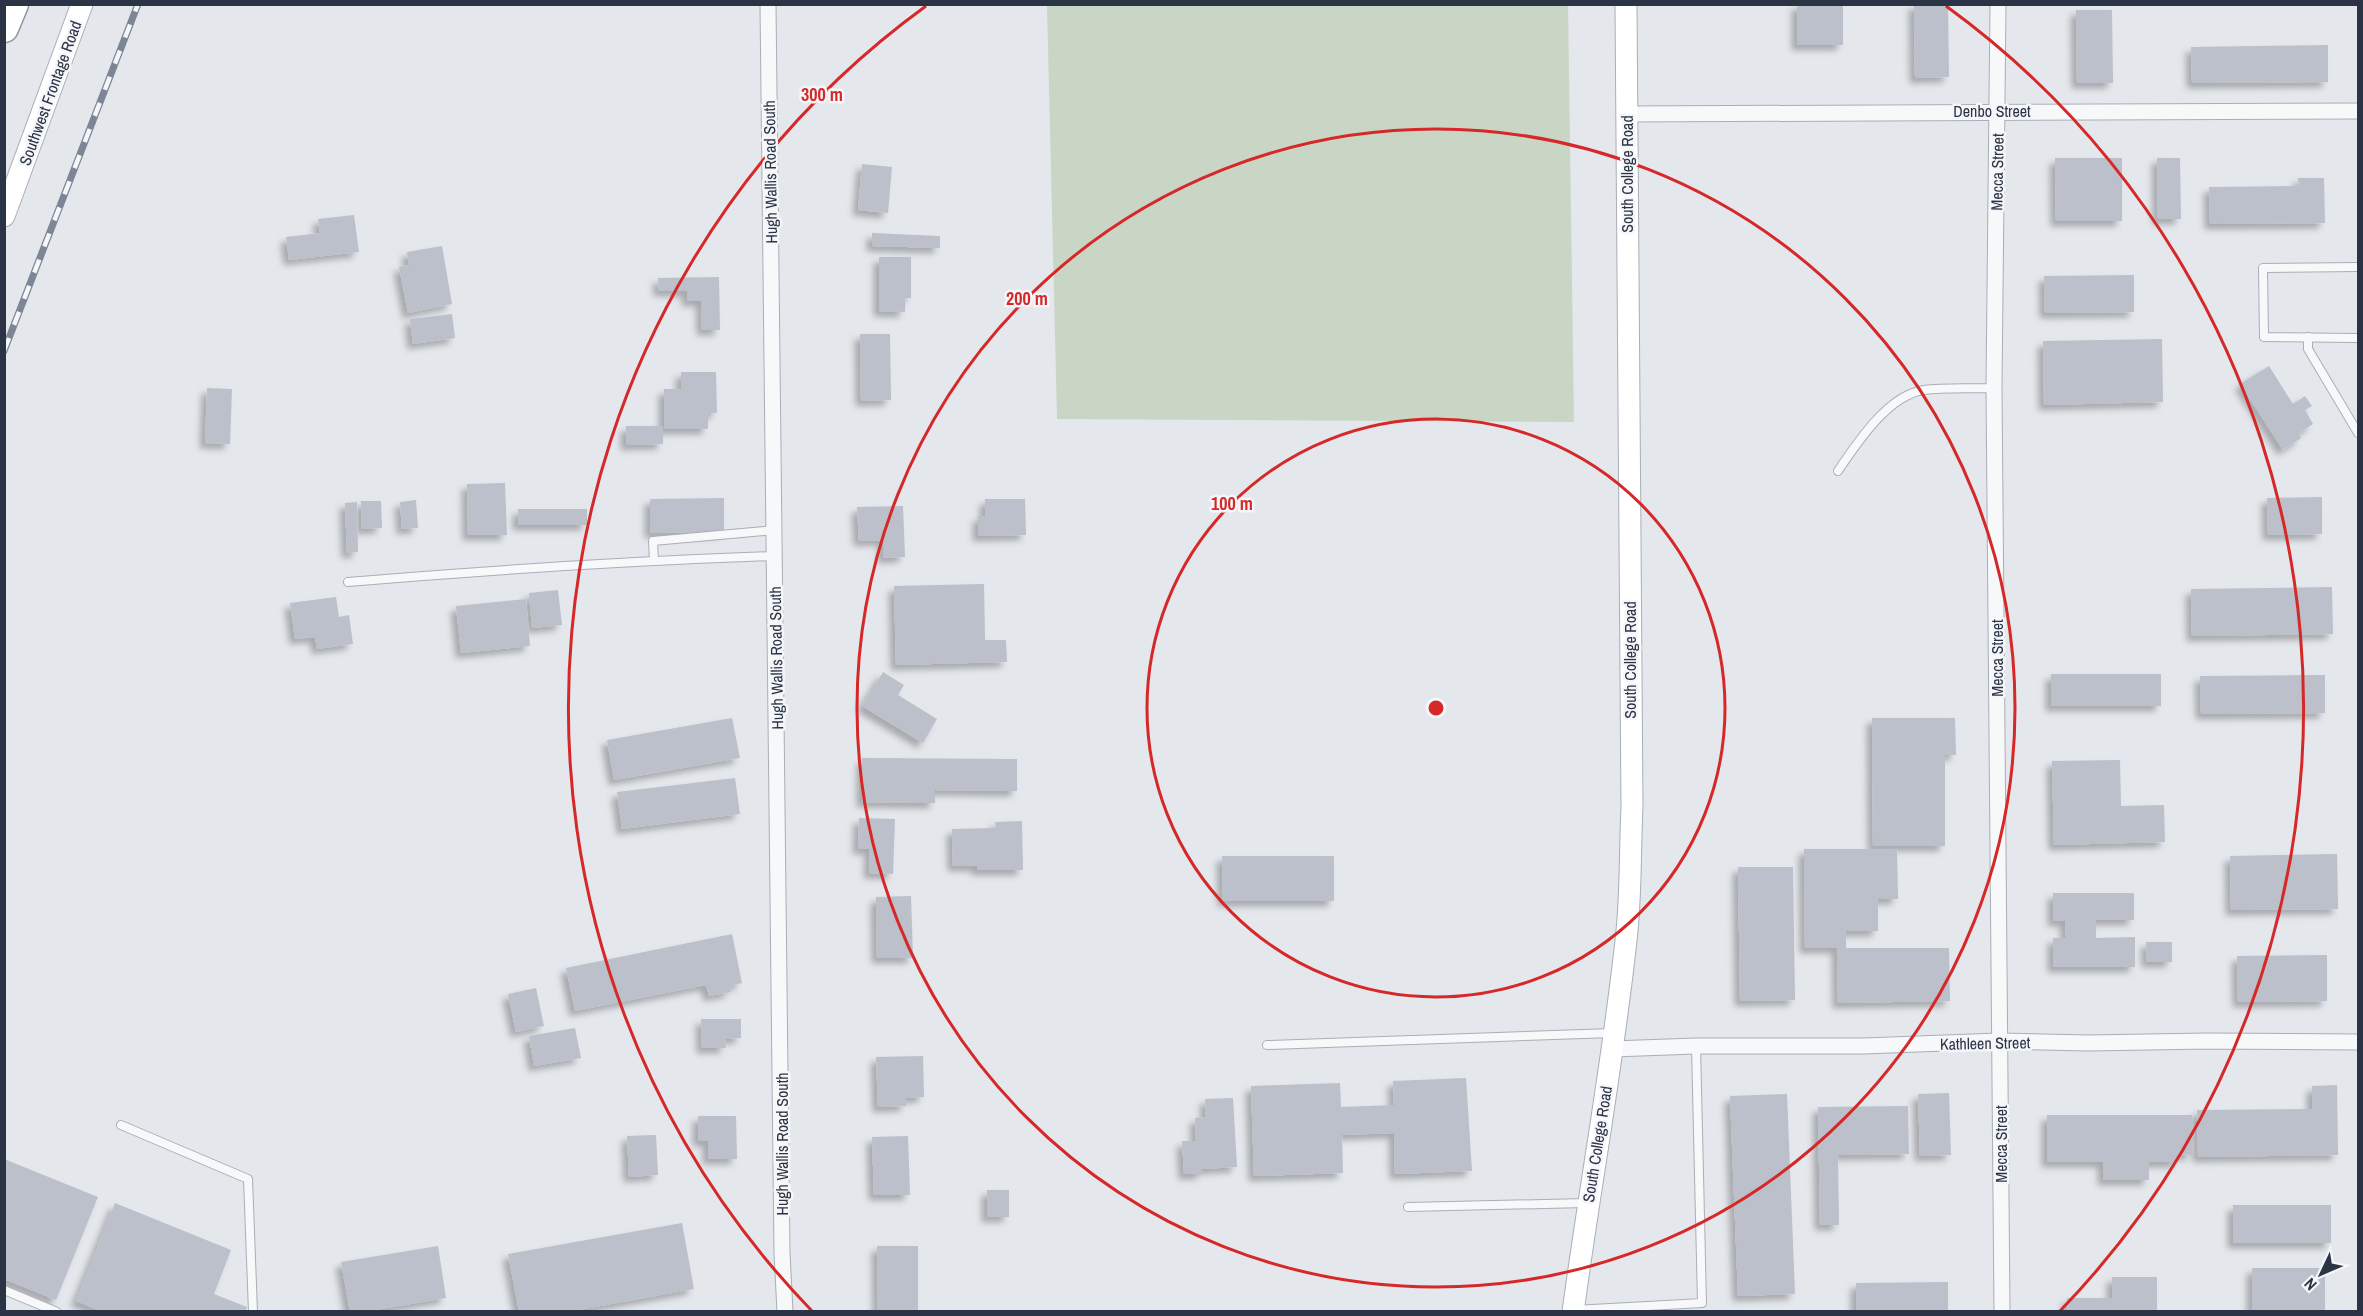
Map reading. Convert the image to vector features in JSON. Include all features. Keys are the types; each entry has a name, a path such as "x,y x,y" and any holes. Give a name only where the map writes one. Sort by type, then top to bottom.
{"highway":[{"path":"4,28 14,4"}],"street":[{"name":"Southwest Frontage Road","path":"4,216 82,4"},
{"name":"Hugh Wallis Road South","path":"768,4 782,1254 785,1311"},
{"name":"South College Road","path":"1573,1311 1613,1041 1627,929 1632,807 1626,4"},
{"name":"Mecca Street","path":"1998,4 1994,388 2002,1311"},
{"name":"Denbo Street","path":"1626,114 2358,111"},
{"name":"Kathleen Street","path":"1613,1041 1696,1046 1863,1046 2000,1041 2358,1042"}],"lane":[{"path":"2358,267 2263,268 2264,337 2358,338"},
{"path":"2308,337 2308,349 2358,433"},
{"path":"1838,471 1877,420 1901,398 1922,390 1994,388"},
{"path":"654,561 653,541 775,530"},
{"path":"348,582 461,572 775,556"},
{"path":"1268,1045 1613,1041"},
{"path":"1573,1311 1702,1303 1696,1046"},
{"path":"121,1125 248,1179 253,1311"},
{"path":"1408,1207 1588,1203"},
{"path":"4,1290 57,1311"}],"green space":[{"path":"1047,5 1568,5 1574,422 1057,419"}],"building":[{"path":"1797,4 1843,4 1843,45 1797,45"},
{"path":"1914,4 1948,4 1949,77 1915,78"},
{"path":"2076,10 2112,10 2113,83 2077,83"},
{"path":"2328,45 2328,82 2192,83 2191,47"},
{"path":"2055,158 2122,158 2122,221 2056,221"},
{"path":"2157,158 2180,158 2181,219 2158,219"},
{"path":"862,164 892,167 888,213 858,210"},
{"path":"2298,178 2324,178 2325,223 2210,224 2209,187 2299,186"},
{"path":"354,215 359,252 289,260 286,237 320,233 318,219"},
{"path":"872,233 940,236 940,248 872,246"},
{"path":"442,246 452,304 408,313 399,267 409,265 407,252"},
{"path":"879,257 911,257 911,298 905,298 905,312 879,311"},
{"path":"2134,275 2134,312 2045,313 2044,276"},
{"path":"719,277 720,330 702,330 701,301 687,301 687,291 659,291 658,278"},
{"path":"452,314 455,338 413,344 410,319"},
{"path":"860,334 890,334 891,400 861,401"},
{"path":"2162,339 2163,402 2044,405 2043,341"},
{"path":"2269,366 2293,404 2305,396 2312,406 2305,410 2313,424 2299,433 2301,438 2283,450 2240,384"},
{"path":"681,372 716,372 717,413 708,413 708,429 664,429 664,389 681,389"},
{"path":"207,388 232,389 230,444 205,443"},
{"path":"626,426 663,426 663,444 626,445"},
{"path":"505,483 507,535 468,535 467,484"},
{"path":"2322,497 2322,534 2268,535 2267,498"},
{"path":"724,498 724,532 650,533 650,499"},
{"path":"985,499 1025,499 1026,535 978,536 978,516 985,516"},
{"path":"416,500 418,528 402,529 400,502"},
{"path":"361,501 381,501 382,528 362,529"},
{"path":"357,502 358,552 347,553 345,503"},
{"path":"903,506 905,557 883,558 883,540 859,541 857,507"},
{"path":"518,509 587,509 587,525 518,525"},
{"path":"984,584 985,640 1006,640 1007,662 896,665 894,586"},
{"path":"2332,587 2333,634 2192,636 2191,589"},
{"path":"558,590 562,625 532,628 529,593"},
{"path":"336,597 339,617 349,615 353,644 317,649 315,637 295,639 290,603"},
{"path":"526,599 530,646 461,653 456,606"},
{"path":"883,672 904,685 898,695 937,719 923,743 862,706"},
{"path":"2051,674 2161,674 2161,706 2051,706"},
{"path":"2325,675 2325,713 2201,714 2200,676"},
{"path":"732,718 740,758 614,780 607,740"},
{"path":"1872,718 1955,718 1956,755 1945,755 1945,846 1873,846"},
{"path":"862,758 1017,759 1017,791 935,790 935,803 862,802"},
{"path":"2120,760 2121,806 2164,805 2165,842 2054,845 2052,761"},
{"path":"735,778 740,814 622,829 617,792"},
{"path":"859,818 895,819 893,874 869,873 870,849 858,849"},
{"path":"1022,821 1023,870 977,870 977,866 953,866 952,829 996,828 995,822"},
{"path":"1804,849 1897,849 1898,899 1878,899 1878,931 1846,931 1846,948 1949,948 1950,1001 1838,1003 1837,948 1805,948"},
{"path":"2337,854 2338,909 2231,910 2230,856"},
{"path":"1222,856 1334,856 1334,901 1223,901"},
{"path":"1738,867 1793,867 1795,1000 1740,1001"},
{"path":"2053,893 2134,893 2134,920 2096,920 2096,938 2135,937 2135,967 2053,967 2053,938 2066,938 2065,921 2053,921"},
{"path":"911,896 913,958 877,958 876,897"},
{"path":"732,934 742,983 730,986 731,992 709,996 706,985 575,1011 566,968"},
{"path":"2146,942 2172,942 2172,962 2147,962"},
{"path":"2327,955 2327,1001 2238,1002 2237,956"},
{"path":"536,988 544,1026 516,1032 508,994"},
{"path":"701,1019 741,1019 741,1038 725,1039 726,1048 702,1048"},
{"path":"575,1028 581,1058 534,1066 529,1036"},
{"path":"923,1056 924,1097 906,1098 906,1106 878,1107 876,1057"},
{"path":"1466,1078 1472,1171 1395,1174 1394,1133 1342,1135 1343,1173 1254,1176 1251,1086 1340,1083 1341,1107 1394,1105 1393,1081"},
{"path":"2337,1085 2338,1155 2198,1157 2197,1110 2312,1109 2312,1086"},
{"path":"1949,1093 1951,1155 1920,1156 1918,1094"},
{"path":"1787,1094 1795,1294 1738,1296 1730,1096"},
{"path":"1233,1098 1237,1167 1202,1169 1202,1174 1184,1174 1182,1141 1196,1141 1195,1118 1206,1117 1205,1099"},
{"path":"1908,1106 1909,1154 1838,1155 1839,1225 1820,1225 1818,1107"},
{"path":"2047,1115 2192,1115 2192,1155 2178,1154 2178,1162 2149,1162 2149,1180 2103,1180 2103,1162 2047,1162"},
{"path":"698,1116 736,1116 737,1159 708,1159 708,1141 698,1141"},
{"path":"656,1135 658,1175 629,1177 627,1136"},
{"path":"908,1136 910,1195 874,1195 872,1137"},
{"path":"4,1159 98,1197 56,1300 4,1279"},
{"path":"987,1190 1009,1190 1009,1217 987,1217"},
{"path":"115,1203 231,1250 214,1294 247,1307 245,1312 103,1312 76,1301"},
{"path":"2233,1205 2331,1205 2331,1243 2233,1243"},
{"path":"682,1223 694,1289 567,1312 519,1312 508,1254"},
{"path":"438,1246 446,1298 363,1312 350,1312 341,1262"},
{"path":"877,1246 918,1246 918,1312 878,1312"},
{"path":"2252,1268 2325,1268 2325,1312 2252,1312"},
{"path":"2112,1277 2157,1277 2157,1312 2068,1312 2067,1298 2112,1298"},
{"path":"1948,1282 1948,1312 1856,1312 1856,1283"}],"railway":[{"path":"4,351 138,4"}]}
